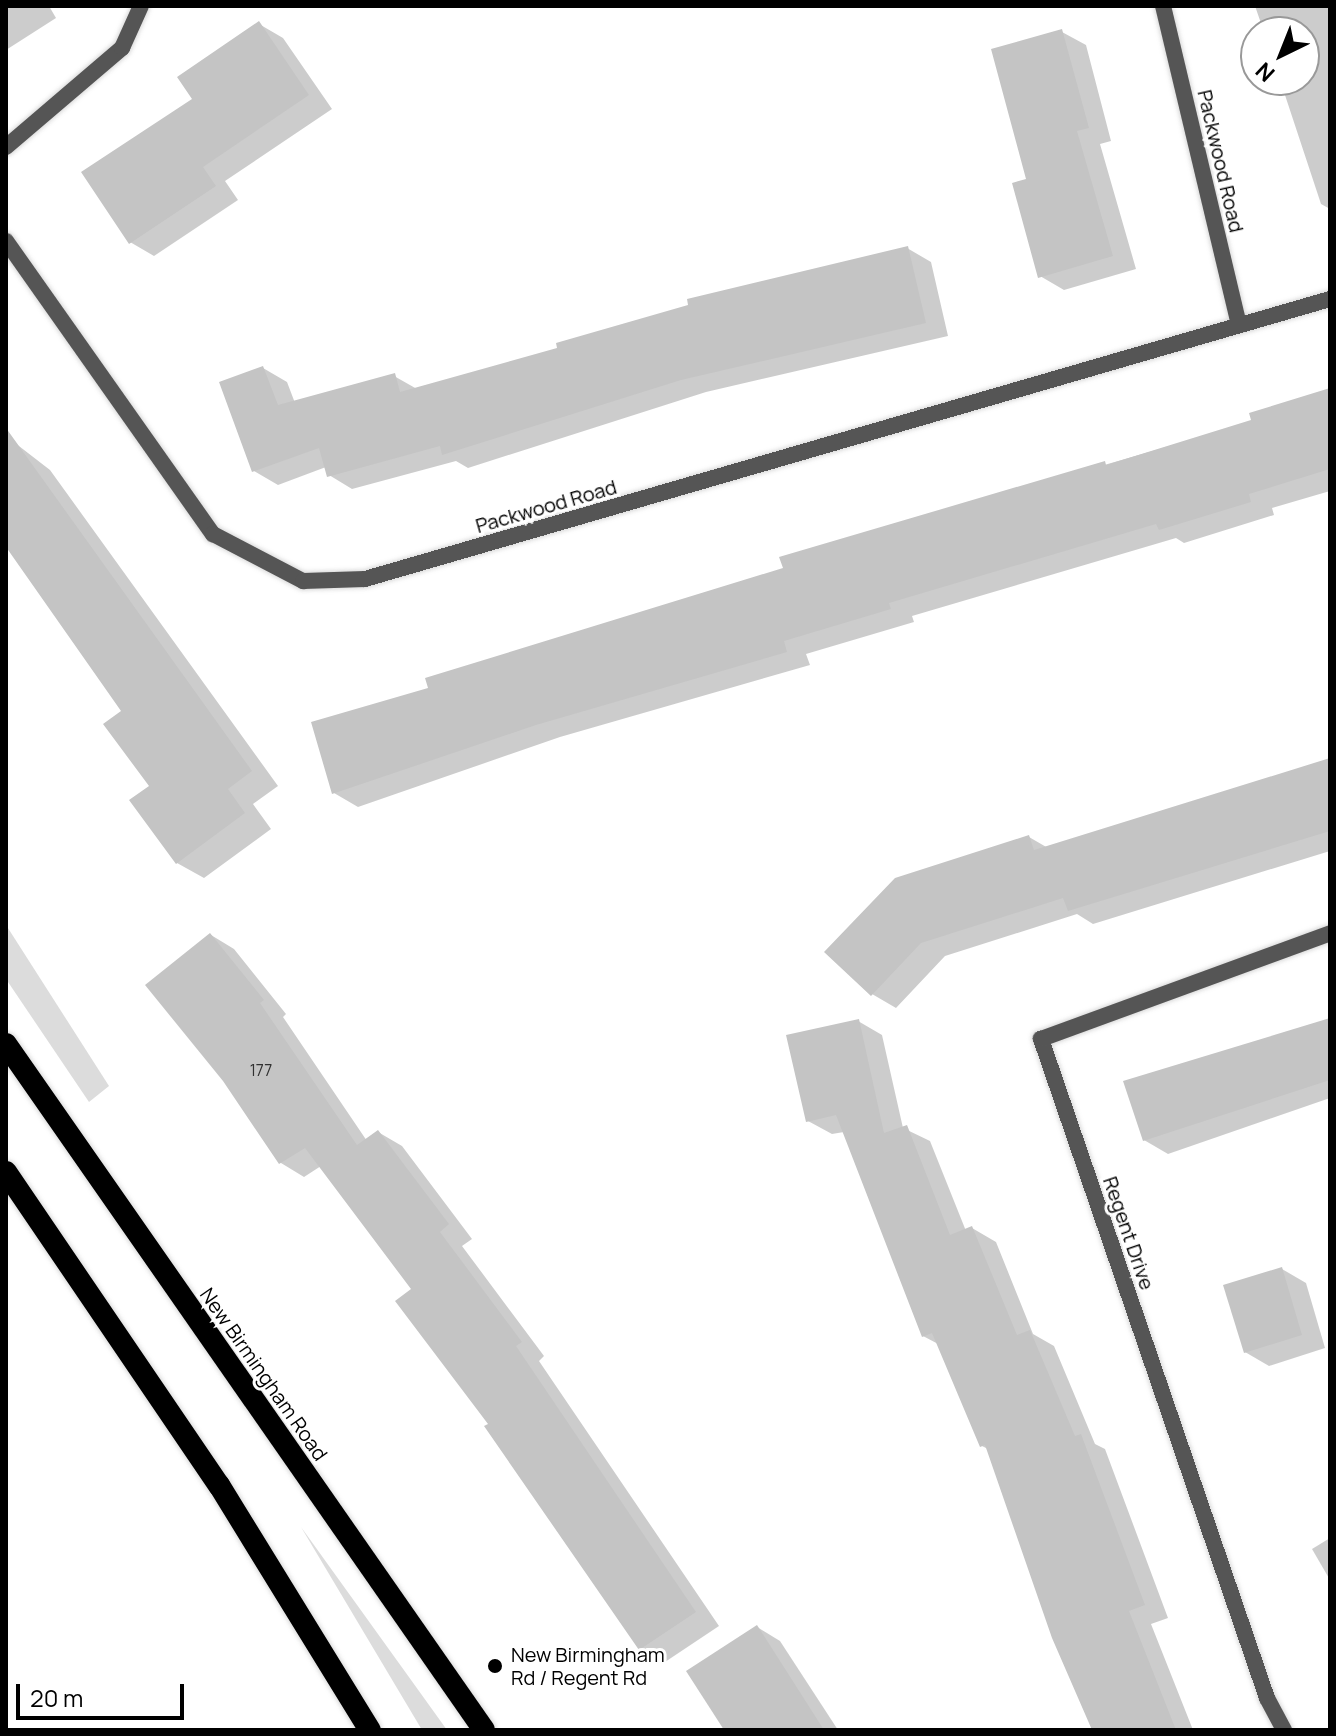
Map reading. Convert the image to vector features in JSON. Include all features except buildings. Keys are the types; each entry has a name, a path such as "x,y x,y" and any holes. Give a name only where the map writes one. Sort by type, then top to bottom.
{"highway":[{"name":"New Birmingham Road","path":"6,1044 484,1730"},
{"path":"6,1172 219,1485 370,1730"}],"street":[{"path":"6,147 122,48 141,6"},
{"name":"Packwood Road","path":"1163,6 1239,325"},
{"name":"Packwood Road","path":"6,241 213,534 303,581 365,579 1330,299"},
{"name":"Regent Drive","path":"1284,1730 1267,1698 1041,1039 1330,933"}],"shaded area":[{"path":"6,925 109,1086 89,1102 6,979"},
{"path":"301,1527 447,1730 422,1730"}],"place":[{"name":"New Birmingham Rd / Regent Rd","path":"495,1666"}]}
